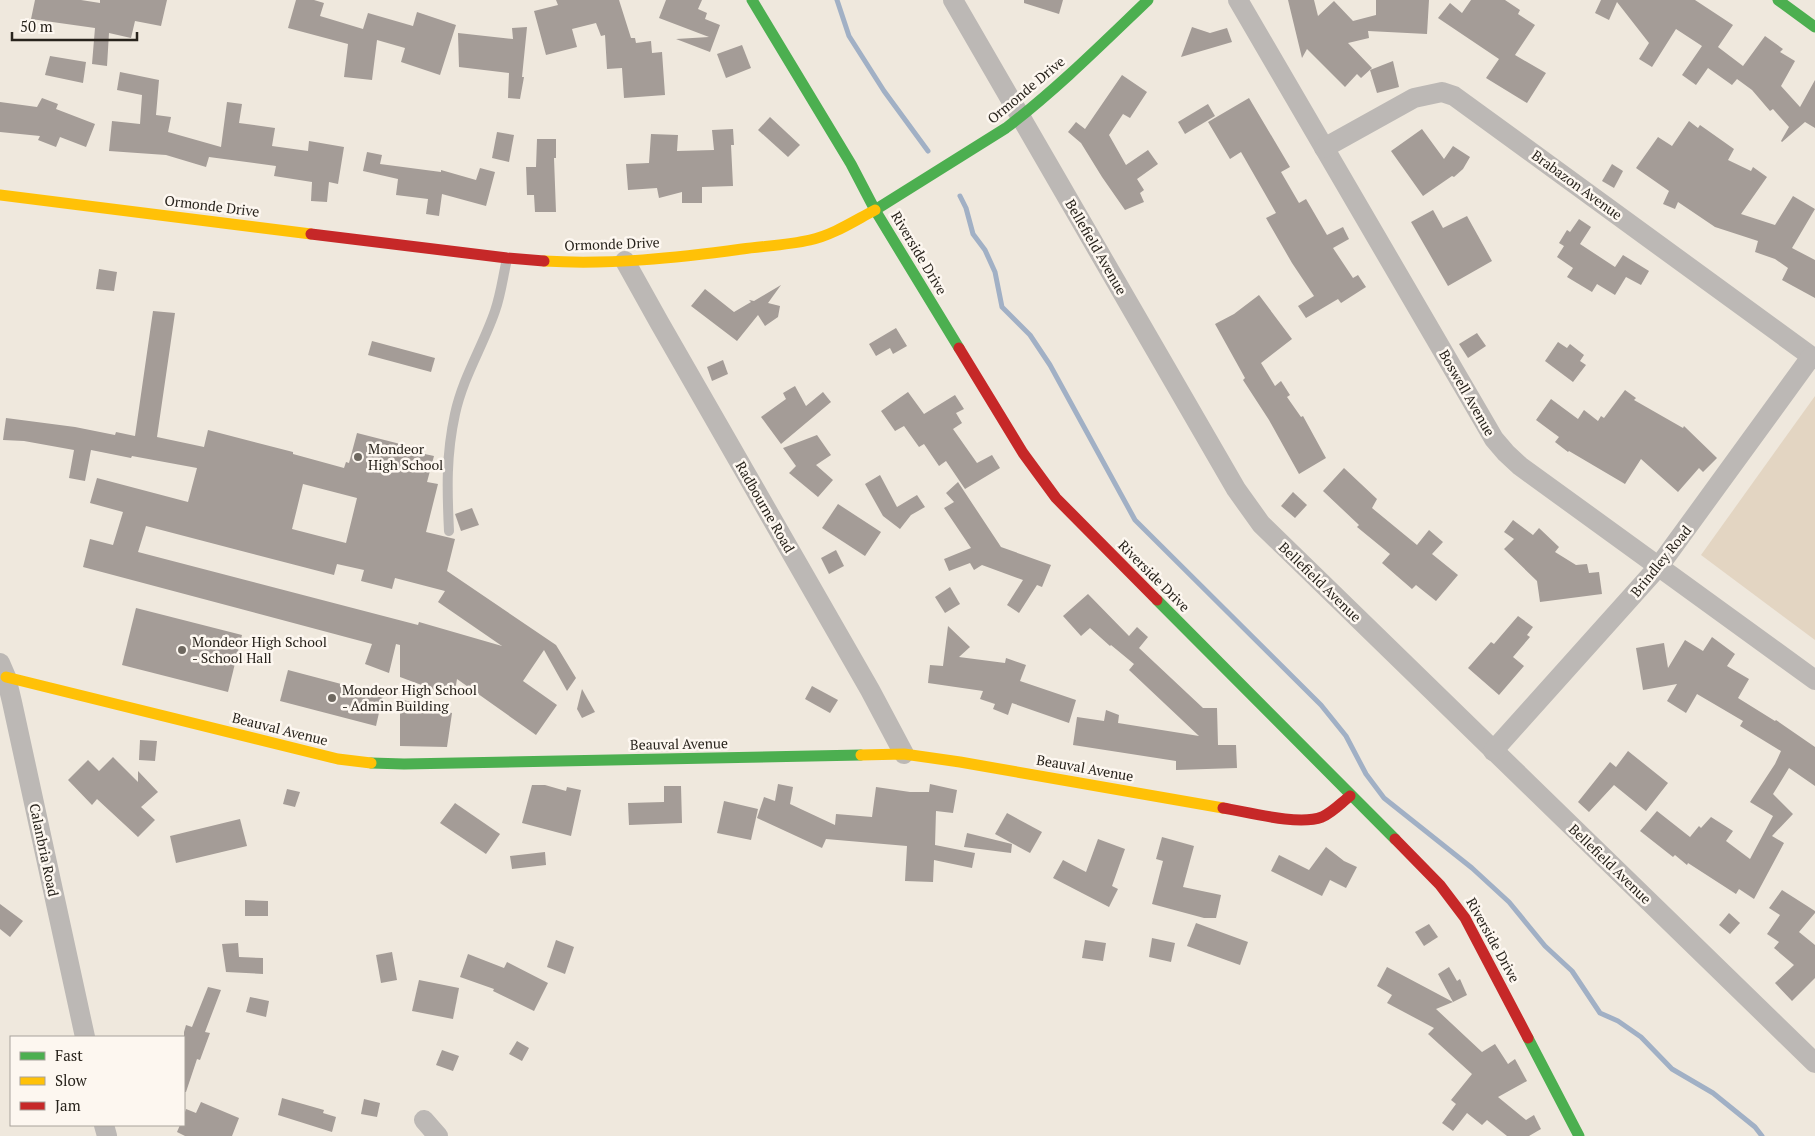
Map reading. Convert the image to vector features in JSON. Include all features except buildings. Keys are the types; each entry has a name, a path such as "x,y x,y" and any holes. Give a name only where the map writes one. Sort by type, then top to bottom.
{"street":[{"name":"Riverside Drive","path":"752,0 851,164 875,210 1018,445 1056,498 1454,901 1491,966 1578,1136"},
{"name":"Bellefield Avenue","path":"953,0 1248,508 1279,541 1493,751 1815,1063"},
{"name":"Ormonde Drive","path":"0,195 507,258 565,262 626,261 714,253 810,240 838,230 875,210 1022,117 1148,0"},
{"name":"Boswell Avenue","path":"1238,0 1494,439 1520,466 1815,680"},
{"path":"1778,0 1815,27"},
{"name":"Brabazon Avenue","path":"1324,148 1414,98 1442,92 1454,96 1813,358"},
{"name":"Radbourne Road","path":"626,261 649,305 870,690 904,754"},
{"name":"Brindley Road","path":"1493,751 1659,566 1813,358"},
{"name":"Beauval Avenue","path":"3,670 338,759 359,762 414,764 904,754 1288,819 1314,820 1323,817 1350,796"},
{"name":"Calanbria Road","path":"3,670 85,1036"},
{"path":"424,1120 438,1136"}],"lane":[{"path":"449,531 446,476 448,449 455,413 462,389 496,309 507,258"}],"shaded area":[{"path":"1815,396 1815,640 1701,555"}],"waterway":[{"path":"837,0 849,36 884,91 928,151"},
{"path":"960,196 966,208 973,234 985,250 995,272 1002,307 1030,335 1050,365 1135,520 1321,705 1346,736 1366,774 1384,798 1472,868 1509,902 1545,946 1572,971 1600,1013 1618,1021 1641,1037 1672,1069 1713,1093 1755,1127 1762,1136"}],"traffic: fast":[{"path":"752,0 851,164 875,210 959,348"},
{"path":"875,210 1006,128 1061,82 1148,0"},
{"path":"1778,0 1815,27"},
{"path":"1157,600 1395,839"},
{"path":"371,763 404,764 861,755"},
{"path":"1528,1038 1579,1136"}],"traffic: slow":[{"path":"0,195 311,234"},
{"path":"544,261 594,262 643,260 793,243 827,235 875,210"},
{"path":"6,677 338,759 371,763"},
{"path":"861,755 904,754 960,762 1223,808"}],"traffic: jam":[{"path":"311,234 544,261"},
{"path":"959,348 1023,453 1056,498 1157,600"},
{"path":"1223,808 1287,819 1312,819 1326,815 1350,796"},
{"path":"1395,839 1440,885 1465,918 1528,1038"}],"place":[{"name":"Mondeor High School","path":"358,457"},
{"name":"Mondeor High School - School Hall","path":"182,650"},
{"name":"Mondeor High School - Admin Building","path":"332,698"}]}
